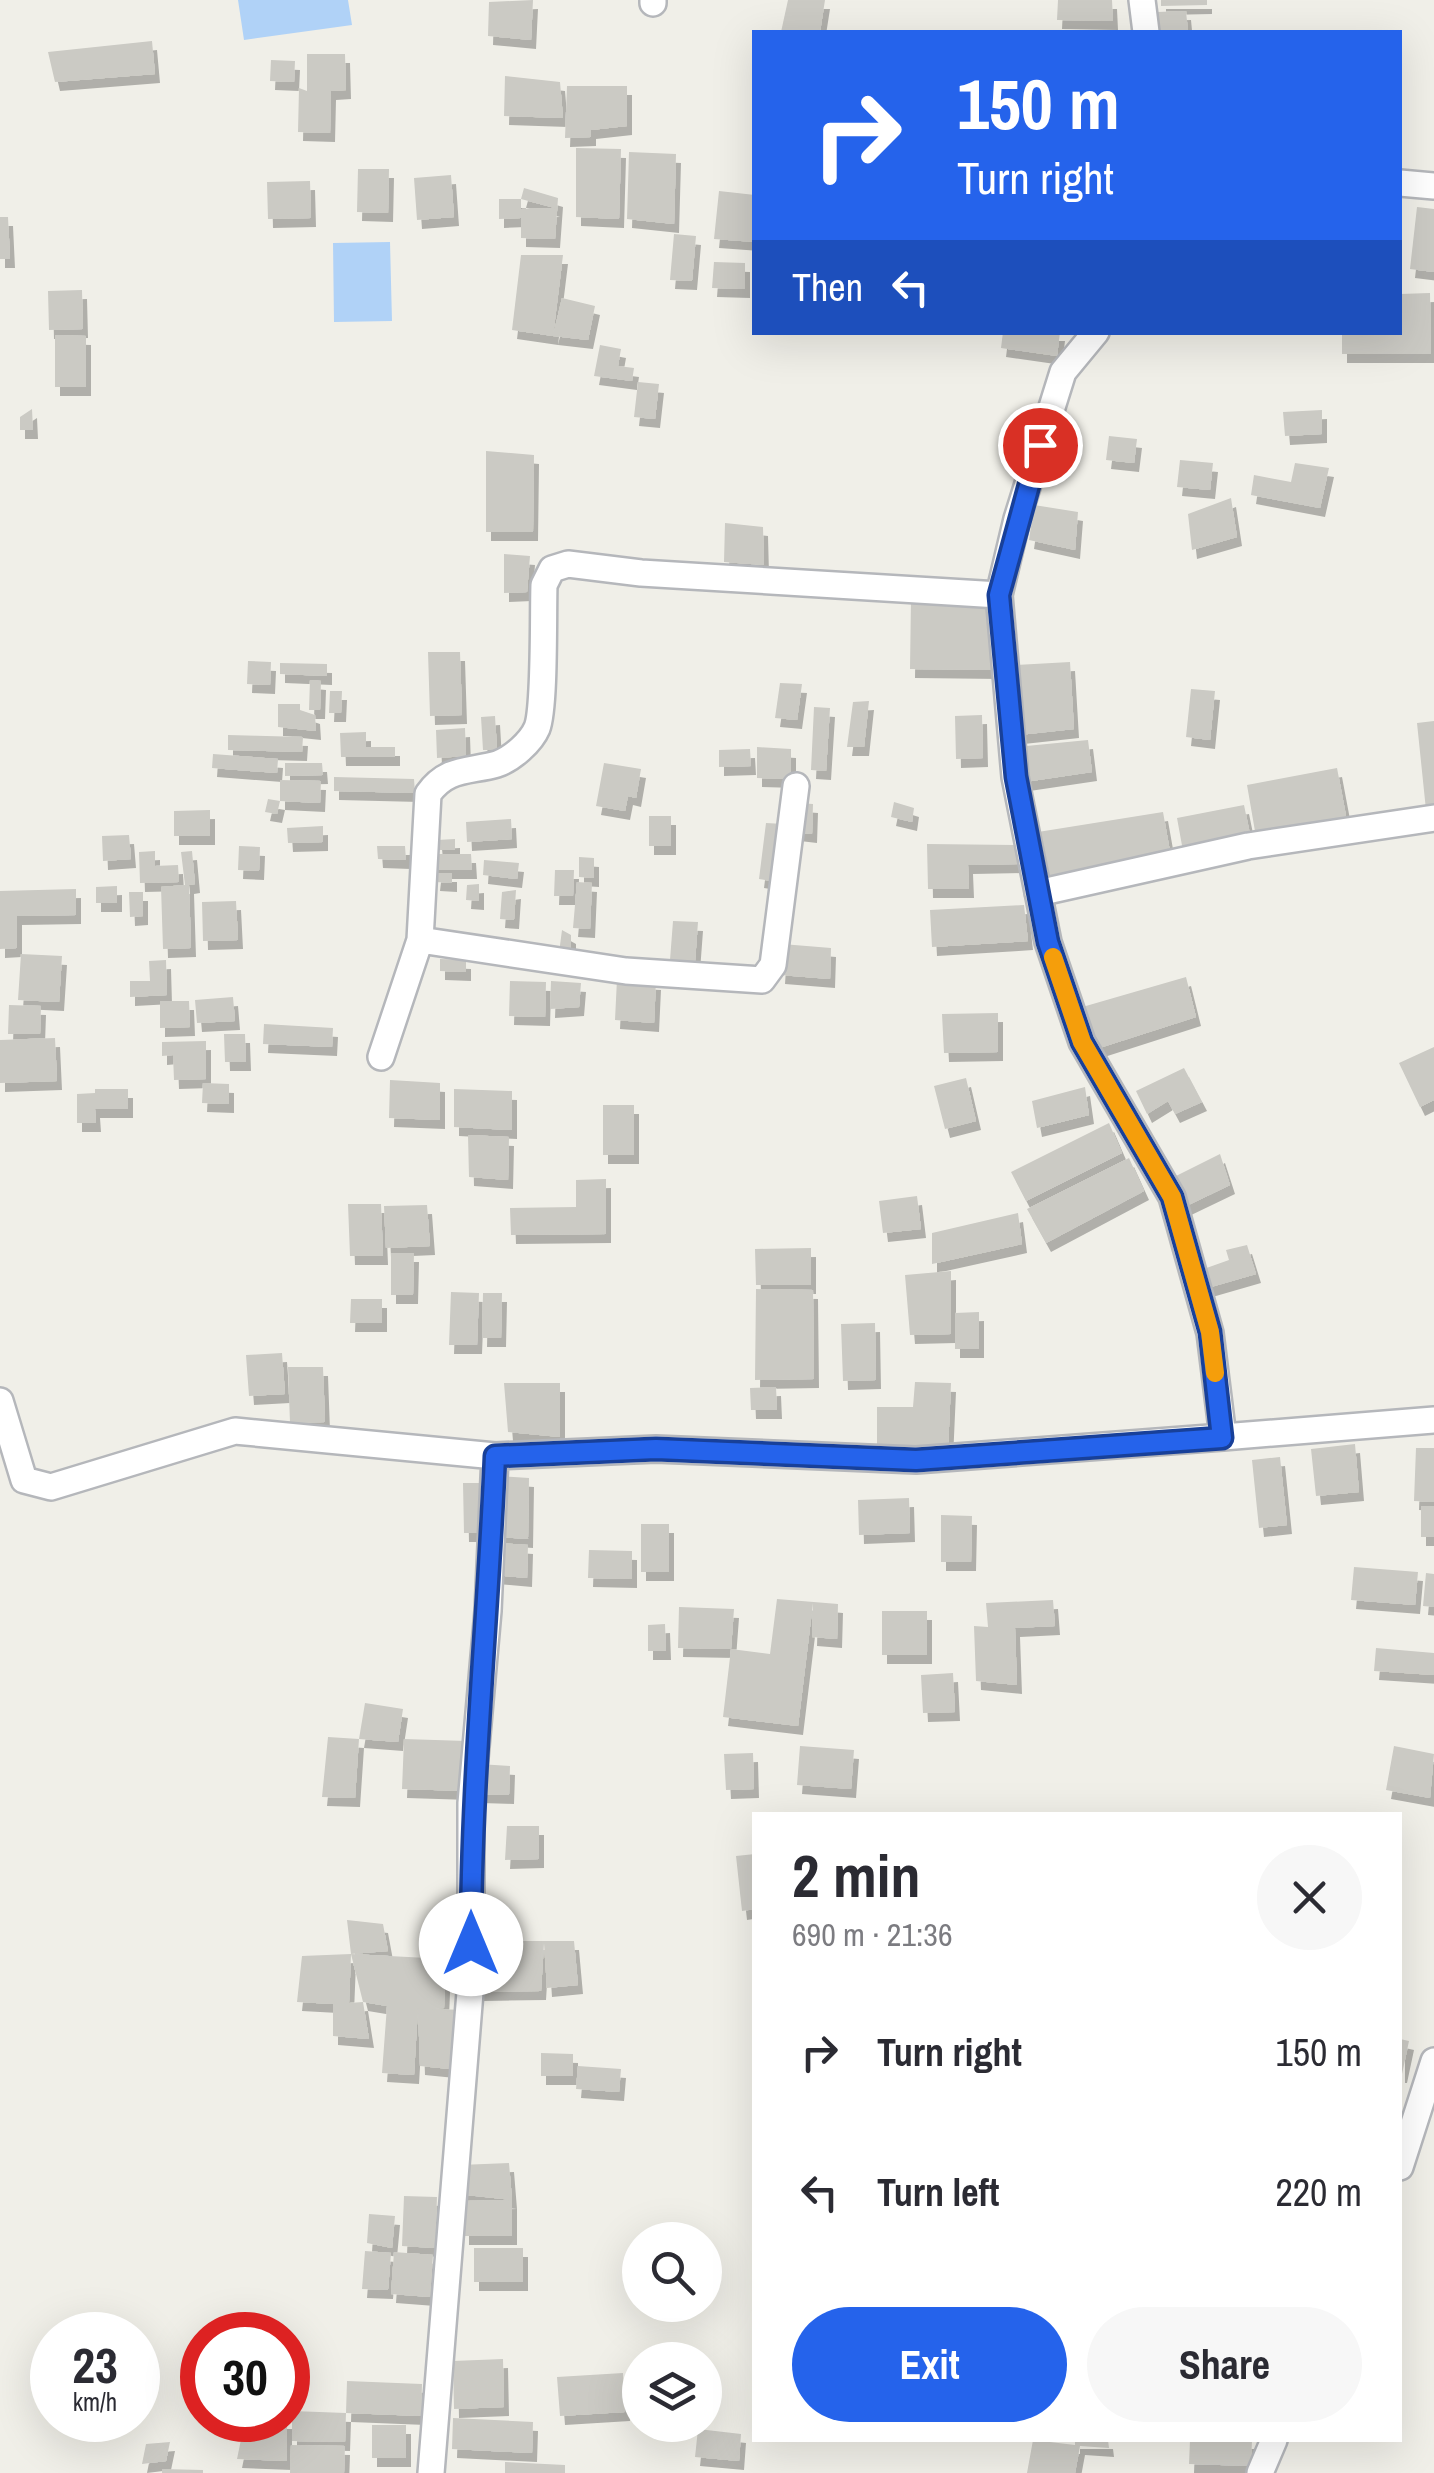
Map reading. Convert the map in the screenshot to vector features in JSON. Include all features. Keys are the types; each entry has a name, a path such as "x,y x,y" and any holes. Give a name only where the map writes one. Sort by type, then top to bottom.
{"street":[{"path":"1142,0 1146,30"},
{"path":"1402,183 1434,186"},
{"path":"1093,335 1062,372 1017,518 999,595 1016,777 1048,942 1082,1042 1172,1197 1210,1332 1222,1438"},
{"path":"381,1057 420,940 428,794 437,781 468,766 498,764 521,750 538,726 544,585 552,568 568,564 710,578 999,595"},
{"path":"420,940 626,971 762,980 773,965 796,786"},
{"path":"1038,893 1248,846 1434,818"},
{"path":"0,1401 24,1480 34,1486 51,1487 235,1431 495,1456 656,1449 916,1460 1434,1420"},
{"path":"431,2473 471,1980 471,1803 488,1611 495,1456"},
{"path":"1402,2162 1434,2060"},
{"path":"1260,2473 1273,2442"}],"water":[{"path":"238,0 348,0 352,25 244,40"},
{"path":"390,242 392,321 334,322 333,243"}],"building":[{"path":"533,0 531,40 488,36 489,2"},
{"path":"788,0 825,0 820,30 781,30"},
{"path":"1058,0 1112,0 1113,21 1057,20"},
{"path":"1161,0 1207,0 1207,5 1161,6"},
{"path":"1186,11 1188,30 1159,30 1157,12"},
{"path":"152,41 155,74 55,82 48,52"},
{"path":"307,54 345,54 346,90 331,91 330,133 298,132 299,88 307,91"},
{"path":"271,60 295,61 294,82 270,81"},
{"path":"505,76 560,82 563,118 504,116"},
{"path":"567,86 627,86 627,126 591,130 591,137 565,138"},
{"path":"576,148 621,149 619,219 576,217"},
{"path":"629,152 676,154 674,224 627,219"},
{"path":"358,169 389,169 388,213 357,212"},
{"path":"451,175 454,217 417,220 414,178"},
{"path":"310,181 311,218 268,219 267,182"},
{"path":"524,188 558,198 555,239 521,238 521,218 499,219 499,199 521,199","holes":["521,199 555,208 521,209"]},
{"path":"719,191 752,195 752,242 714,239"},
{"path":"1417,207 1434,209 1434,272 1410,269"},
{"path":"0,217 8,217 10,259 0,259"},
{"path":"674,234 696,236 692,281 670,280"},
{"path":"521,255 563,255 553,336 512,330"},
{"path":"714,262 745,263 745,289 712,288"},
{"path":"82,290 83,329 49,330 48,291"},
{"path":"1430,293 1431,354 1342,354 1342,335 1402,335 1402,294"},
{"path":"562,298 595,306 588,340 553,336"},
{"path":"55,335 86,336 86,387 55,387"},
{"path":"1003,335 1060,335 1057,356 1001,348"},
{"path":"600,345 621,349 618,366 634,368 632,381 594,376"},
{"path":"638,382 659,384 655,419 634,417"},
{"path":"32,409 33,430 20,430 20,417"},
{"path":"1322,410 1322,434 1285,436 1283,412"},
{"path":"1109,436 1137,439 1134,463 1106,460"},
{"path":"486,451 534,455 533,532 486,532"},
{"path":"1180,460 1213,463 1210,490 1177,487"},
{"path":"1295,463 1329,468 1320,508 1251,495 1254,475 1291,482"},
{"path":"1231,498 1237,537 1192,550 1188,514"},
{"path":"1034,505 1078,512 1075,550 1029,540"},
{"path":"725,523 763,527 764,565 724,562"},
{"path":"504,554 530,556 527,592 504,593"},
{"path":"911,599 990,605 996,670 910,669"},
{"path":"428,652 460,652 462,715 430,716"},
{"path":"248,661 271,662 270,685 247,684"},
{"path":"1070,662 1074,729 1019,735 1016,665"},
{"path":"280,663 327,664 327,676 280,674"},
{"path":"310,680 321,681 320,710 309,710"},
{"path":"780,683 802,684 797,720 775,718"},
{"path":"1191,689 1215,691 1210,740 1186,737"},
{"path":"330,691 342,691 341,713 329,713"},
{"path":"869,701 864,747 847,747 853,702"},
{"path":"278,704 300,704 300,710 315,715 316,731 278,727"},
{"path":"814,707 830,708 826,771 811,770"},
{"path":"982,715 983,758 956,759 955,716"},
{"path":"495,716 497,750 483,750 481,717"},
{"path":"1434,721 1434,809 1426,810 1417,723"},
{"path":"465,728 466,756 437,758 436,730"},
{"path":"366,732 366,747 395,747 395,757 341,757 340,733"},
{"path":"228,735 303,737 302,752 228,750"},
{"path":"1088,740 1092,772 1018,783 1016,747"},
{"path":"757,747 791,749 791,779 757,778"},
{"path":"750,749 751,766 719,767 719,750"},
{"path":"213,754 278,759 277,773 212,768"},
{"path":"285,763 322,763 323,775 285,776"},
{"path":"604,763 641,769 636,798 628,796 625,811 596,806"},
{"path":"1337,768 1347,821 1256,837 1247,785"},
{"path":"334,777 414,779 415,793 334,791"},
{"path":"280,780 321,781 320,803 280,801"},
{"path":"268,799 280,801 277,814 265,812"},
{"path":"894,802 914,808 912,822 891,817"},
{"path":"799,803 813,804 812,834 795,832"},
{"path":"1244,805 1251,839 1183,851 1177,818"},
{"path":"210,810 210,836 174,836 174,811"},
{"path":"1163,812 1171,857 1047,879 1038,832"},
{"path":"649,816 671,816 671,846 649,846"},
{"path":"511,819 512,839 467,842 466,822"},
{"path":"766,823 784,824 778,882 759,879"},
{"path":"323,826 323,842 288,843 287,828"},
{"path":"129,835 131,859 103,861 102,836"},
{"path":"455,839 455,850 438,850 437,840"},
{"path":"927,844 1015,845 1018,864 968,865 969,889 928,889"},
{"path":"239,846 260,847 259,871 238,870"},
{"path":"377,846 405,846 406,860 378,859"},
{"path":"155,851 155,866 178,865 179,882 140,883 139,852"},
{"path":"192,851 195,884 189,885 191,948 163,949 161,887 185,885 181,852"},
{"path":"427,854 471,854 472,870 427,870"},
{"path":"579,857 594,858 594,878 579,877"},
{"path":"484,860 519,863 517,879 483,875"},
{"path":"555,870 574,870 573,896 554,896"},
{"path":"436,873 452,873 452,883 435,882"},
{"path":"577,882 592,883 590,929 573,928"},
{"path":"479,884 479,901 466,900 467,885"},
{"path":"117,886 117,903 96,903 96,887"},
{"path":"76,889 76,915 17,916 17,948 0,949 0,891"},
{"path":"516,890 514,920 500,919 502,892"},
{"path":"129,892 143,892 143,916 130,917"},
{"path":"236,901 238,940 203,941 202,902"},
{"path":"1024,905 1028,941 932,947 930,910"},
{"path":"673,921 698,922 695,962 670,960"},
{"path":"562,930 571,935 571,954 559,953"},
{"path":"782,944 831,948 830,979 780,975"},
{"path":"21,954 62,956 59,1002 18,1000"},
{"path":"440,959 466,960 466,972 440,971"},
{"path":"166,960 167,995 130,997 130,981 150,981 149,961"},
{"path":"1186,977 1196,1017 1090,1051 1079,1008"},
{"path":"617,979 656,981 654,1023 615,1020"},
{"path":"510,981 546,982 545,1017 509,1016"},
{"path":"551,981 581,983 579,1007 550,1009"},
{"path":"233,997 235,1021 197,1023 195,1000"},
{"path":"160,1001 189,1001 190,1027 160,1028"},
{"path":"9,1005 41,1006 40,1034 8,1034"},
{"path":"998,1013 998,1052 944,1053 942,1014"},
{"path":"264,1024 333,1028 332,1047 263,1044"},
{"path":"224,1034 245,1034 246,1062 225,1062"},
{"path":"55,1038 57,1081 0,1083 0,1040"},
{"path":"206,1041 206,1079 174,1080 173,1055 162,1056 162,1042"},
{"path":"1434,1047 1434,1100 1420,1107 1399,1063"},
{"path":"1184,1068 1202,1102 1175,1114 1168,1101 1147,1114 1136,1091"},
{"path":"966,1078 976,1121 945,1129 934,1086"},
{"path":"390,1080 440,1083 440,1120 389,1118"},
{"path":"203,1083 229,1084 229,1104 202,1103"},
{"path":"1085,1087 1089,1115 1037,1128 1032,1101"},
{"path":"95,1089 128,1089 128,1109 95,1109 96,1123 77,1123 77,1094 95,1093"},
{"path":"454,1089 512,1091 512,1130 454,1127"},
{"path":"603,1105 634,1105 634,1155 603,1155"},
{"path":"1109,1123 1122,1153 1026,1201 1011,1172"},
{"path":"468,1135 509,1137 508,1180 469,1177"},
{"path":"1220,1154 1230,1185 1180,1209 1166,1181"},
{"path":"1129,1158 1144,1191 1046,1243 1027,1209"},
{"path":"606,1179 606,1234 511,1235 510,1208 576,1207 576,1180"},
{"path":"917,1196 921,1229 883,1233 879,1201"},
{"path":"348,1204 381,1204 383,1256 350,1256"},
{"path":"427,1205 430,1246 386,1248 384,1206"},
{"path":"1018,1213 1022,1244 932,1264 932,1233"},
{"path":"1247,1245 1256,1274 1204,1289 1198,1271 1229,1260 1226,1250"},
{"path":"811,1248 811,1285 756,1285 755,1249"},
{"path":"391,1253 414,1253 413,1295 391,1295"},
{"path":"951,1271 951,1334 910,1335 905,1275"},
{"path":"756,1289 813,1290 814,1379 755,1380"},
{"path":"451,1292 479,1293 477,1345 449,1345"},
{"path":"483,1293 502,1293 501,1338 482,1338"},
{"path":"351,1299 382,1299 382,1323 350,1323"},
{"path":"979,1312 979,1349 955,1349 955,1313"},
{"path":"875,1323 876,1380 843,1381 841,1324"},
{"path":"282,1353 285,1394 249,1396 246,1355"},
{"path":"288,1367 323,1367 325,1422 290,1423"},
{"path":"915,1382 951,1383 948,1450 877,1449 877,1407 913,1407"},
{"path":"504,1383 560,1383 560,1437 508,1432"},
{"path":"776,1387 777,1410 751,1410 750,1388"},
{"path":"1355,1444 1359,1492 1316,1496 1311,1449"},
{"path":"1416,1448 1434,1448 1434,1502 1414,1501"},
{"path":"1280,1457 1287,1525 1259,1528 1252,1460"},
{"path":"500,1476 529,1478 528,1539 498,1537"},
{"path":"463,1483 481,1483 482,1533 464,1533"},
{"path":"909,1498 910,1533 859,1535 858,1500"},
{"path":"1421,1506 1434,1506 1434,1537 1421,1537"},
{"path":"941,1515 972,1516 971,1562 941,1562"},
{"path":"641,1524 669,1524 669,1572 641,1572"},
{"path":"500,1543 528,1545 527,1578 493,1575"},
{"path":"589,1550 632,1551 632,1579 588,1578"},
{"path":"1354,1567 1418,1572 1415,1605 1351,1600"},
{"path":"1426,1573 1434,1574 1434,1607 1423,1606"},
{"path":"777,1599 838,1604 837,1639 812,1637 813,1603 798,1726 723,1717 731,1649 770,1654"},
{"path":"1053,1600 1055,1626 1015,1628 1017,1685 976,1681 974,1626 988,1627 986,1603"},
{"path":"679,1607 734,1609 731,1649 678,1648"},
{"path":"882,1611 927,1611 927,1655 882,1655"},
{"path":"665,1624 666,1651 648,1651 648,1625"},
{"path":"1376,1648 1434,1653 1434,1675 1374,1671"},
{"path":"953,1673 955,1712 923,1713 921,1675"},
{"path":"365,1703 403,1709 398,1742 359,1739"},
{"path":"328,1737 359,1739 355,1798 322,1797"},
{"path":"404,1739 466,1741 465,1791 402,1789"},
{"path":"800,1746 854,1750 851,1789 797,1785"},
{"path":"1394,1746 1434,1754 1430,1798 1386,1790"},
{"path":"753,1753 754,1789 726,1790 724,1754"},
{"path":"479,1764 510,1766 509,1795 476,1794"},
{"path":"507,1826 539,1826 539,1859 505,1860"},
{"path":"752,1854 752,1909 742,1911 736,1856"},
{"path":"347,1920 383,1924 388,1951 351,1954"},
{"path":"477,1941 574,1941 578,1985 547,1988 544,1943 541,1991 478,1992"},
{"path":"351,1954 446,1959 444,2008 432,2009 468,2010 460,2070 420,2066 418,2008 414,2075 382,2073 387,2006 363,2002"},
{"path":"351,1954 349,2003 363,2002 369,2039 333,2036 333,2004 297,2002 302,1956"},
{"path":"1402,2039 1409,2041 1402,2074"},
{"path":"541,2053 573,2054 573,2076 541,2076"},
{"path":"578,2066 621,2069 619,2092 576,2089"},
{"path":"509,2163 512,2200 457,2194 460,2165"},
{"path":"404,2196 437,2197 435,2248 402,2246"},
{"path":"512,2200 512,2236 464,2236 464,2201"},
{"path":"369,2214 395,2216 392,2248 367,2243"},
{"path":"474,2248 523,2248 523,2282 474,2282"},
{"path":"365,2251 391,2253 388,2290 362,2289"},
{"path":"394,2252 433,2255 430,2297 391,2294"},
{"path":"503,2359 504,2407 454,2409 453,2361"},
{"path":"622,2373 622,2412 560,2416 557,2377"},
{"path":"347,2381 422,2384 421,2416 346,2413"},
{"path":"310,2412 346,2413 345,2442 310,2441"},
{"path":"453,2418 533,2422 532,2453 452,2449"},
{"path":"372,2425 406,2425 406,2458 372,2458"},
{"path":"722,2432 741,2434 739,2461 695,2457 697,2442 722,2442"},
{"path":"170,2442 166,2461 142,2464 146,2444"},
{"path":"240,2442 287,2442 287,2461 237,2459"},
{"path":"1033,2442 1108,2442 1109,2448 1080,2446 1075,2473 1027,2473"},
{"path":"1190,2442 1252,2442 1251,2466 1189,2464"},
{"path":"291,2445 345,2446 344,2473 290,2473"},
{"path":"505,2462 565,2465 565,2473 505,2473"},
{"path":"162,2469 203,2470 203,2473 162,2473"}],"slow traffic":[{"path":"1053,957 1082,1042 1123,1119 1172,1197 1210,1332 1215,1373"}],"route":[{"path":"471,1944 471,1803 488,1611 495,1456 656,1449 916,1460 1222,1438 1210,1332 1172,1197 1123,1119 1082,1042 1048,942 1016,777 999,595 1040,445"}]}
